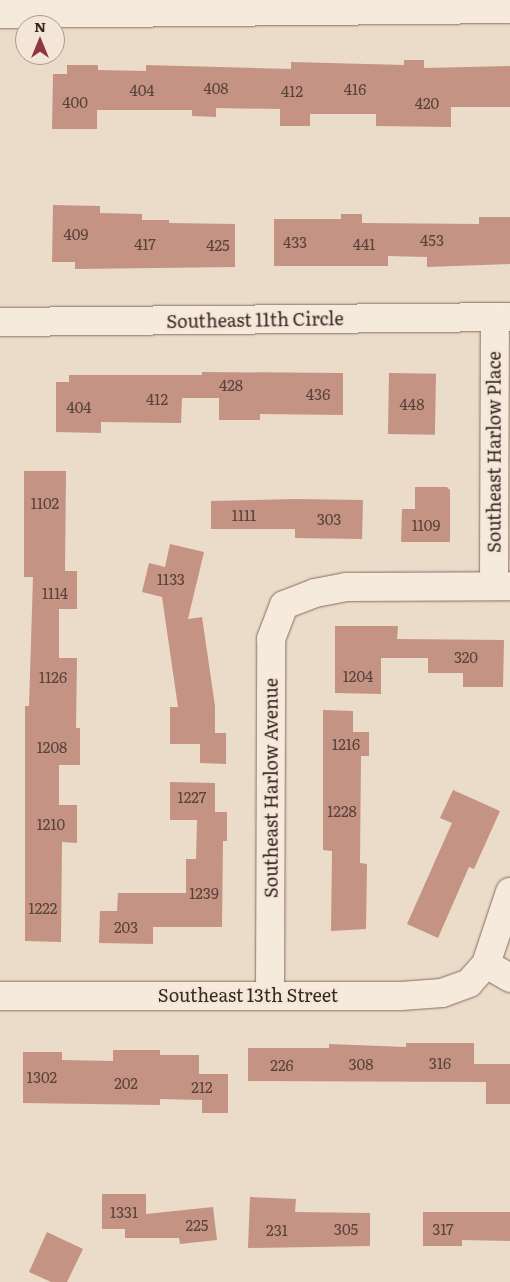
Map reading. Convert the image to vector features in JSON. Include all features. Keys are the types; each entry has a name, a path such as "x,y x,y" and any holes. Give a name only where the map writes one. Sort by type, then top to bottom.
{"street":[{"path":"0,14 310,5 510,9"},
{"name":"Southeast 11th Circle","path":"0,322 502,317"},
{"name":"Southeast Harlow Place","path":"502,317 502,586"},
{"name":"Southeast Harlow Avenue","path":"270,994 272,639 274,601 346,587 502,586"},
{"path":"510,892 486,964 510,978"},
{"name":"Southeast 13th Street","path":"0,996 442,993 468,983 486,964"}],"building":[{"path":"404,60 424,60 424,68 510,66 510,107 451,107 451,127 376,126 376,114 310,114 310,126 280,126 280,109 216,108 216,117 192,116 192,110 97,110 97,129 52,129 53,74 67,74 67,65 98,65 98,70 146,71 146,65 291,69 291,62 404,65"},
{"path":"53,205 100,206 100,213 142,214 142,220 169,220 169,223 235,224 235,267 75,269 75,262 52,262"},
{"path":"341,214 362,214 362,223 479,224 479,217 510,217 510,264 427,267 427,257 388,256 388,266 274,266 274,219 341,219"},
{"path":"202,372 343,373 343,415 260,414 260,420 219,420 219,398 182,398 181,423 101,422 101,433 56,432 56,382 69,382 69,375 202,375"},
{"path":"389,373 436,374 435,435 388,434"},
{"path":"24,471 66,471 65,571 77,571 77,609 59,609 59,658 77,658 76,728 80,728 80,765 59,765 59,805 77,805 77,843 62,842 61,942 25,941 25,706 29,706 33,577 24,577"},
{"path":"415,487 447,487 450,490 450,542 401,542 402,509 415,509"},
{"path":"363,500 362,539 295,538 295,529 211,529 211,501"},
{"path":"170,544 204,552 188,619 202,617 215,706 215,733 226,733 226,764 200,763 200,744 170,744 170,707 178,707 162,597 142,592 149,563 165,567"},
{"path":"335,626 398,626 397,639 504,640 503,687 463,687 463,673 428,673 428,658 381,658 381,694 335,693"},
{"path":"323,710 353,711 353,732 369,732 369,756 361,756 360,863 367,864 366,929 331,931 332,851 323,850"},
{"path":"170,782 215,783 215,812 227,812 227,841 223,841 222,927 153,927 153,944 99,943 100,911 117,911 118,893 186,893 186,859 196,859 197,820 170,820"},
{"path":"453,790 500,811 474,869 469,867 438,938 407,924 452,823 440,818"},
{"path":"406,1043 474,1043 474,1064 510,1064 510,1104 486,1104 486,1082 248,1081 248,1048 329,1048 329,1044 406,1047"},
{"path":"113,1050 160,1050 160,1055 199,1055 199,1074 228,1074 228,1113 202,1113 202,1100 160,1099 160,1105 23,1103 23,1052 62,1052 62,1060 113,1061"},
{"path":"102,1194 146,1194 146,1214 213,1207 217,1240 180,1244 179,1238 125,1238 125,1229 102,1229"},
{"path":"250,1197 296,1199 295,1212 370,1213 370,1246 248,1248"},
{"path":"423,1212 510,1212 510,1241 462,1240 462,1246 423,1246"},
{"path":"47,1232 83,1249 67,1282 51,1282 29,1272"}]}
